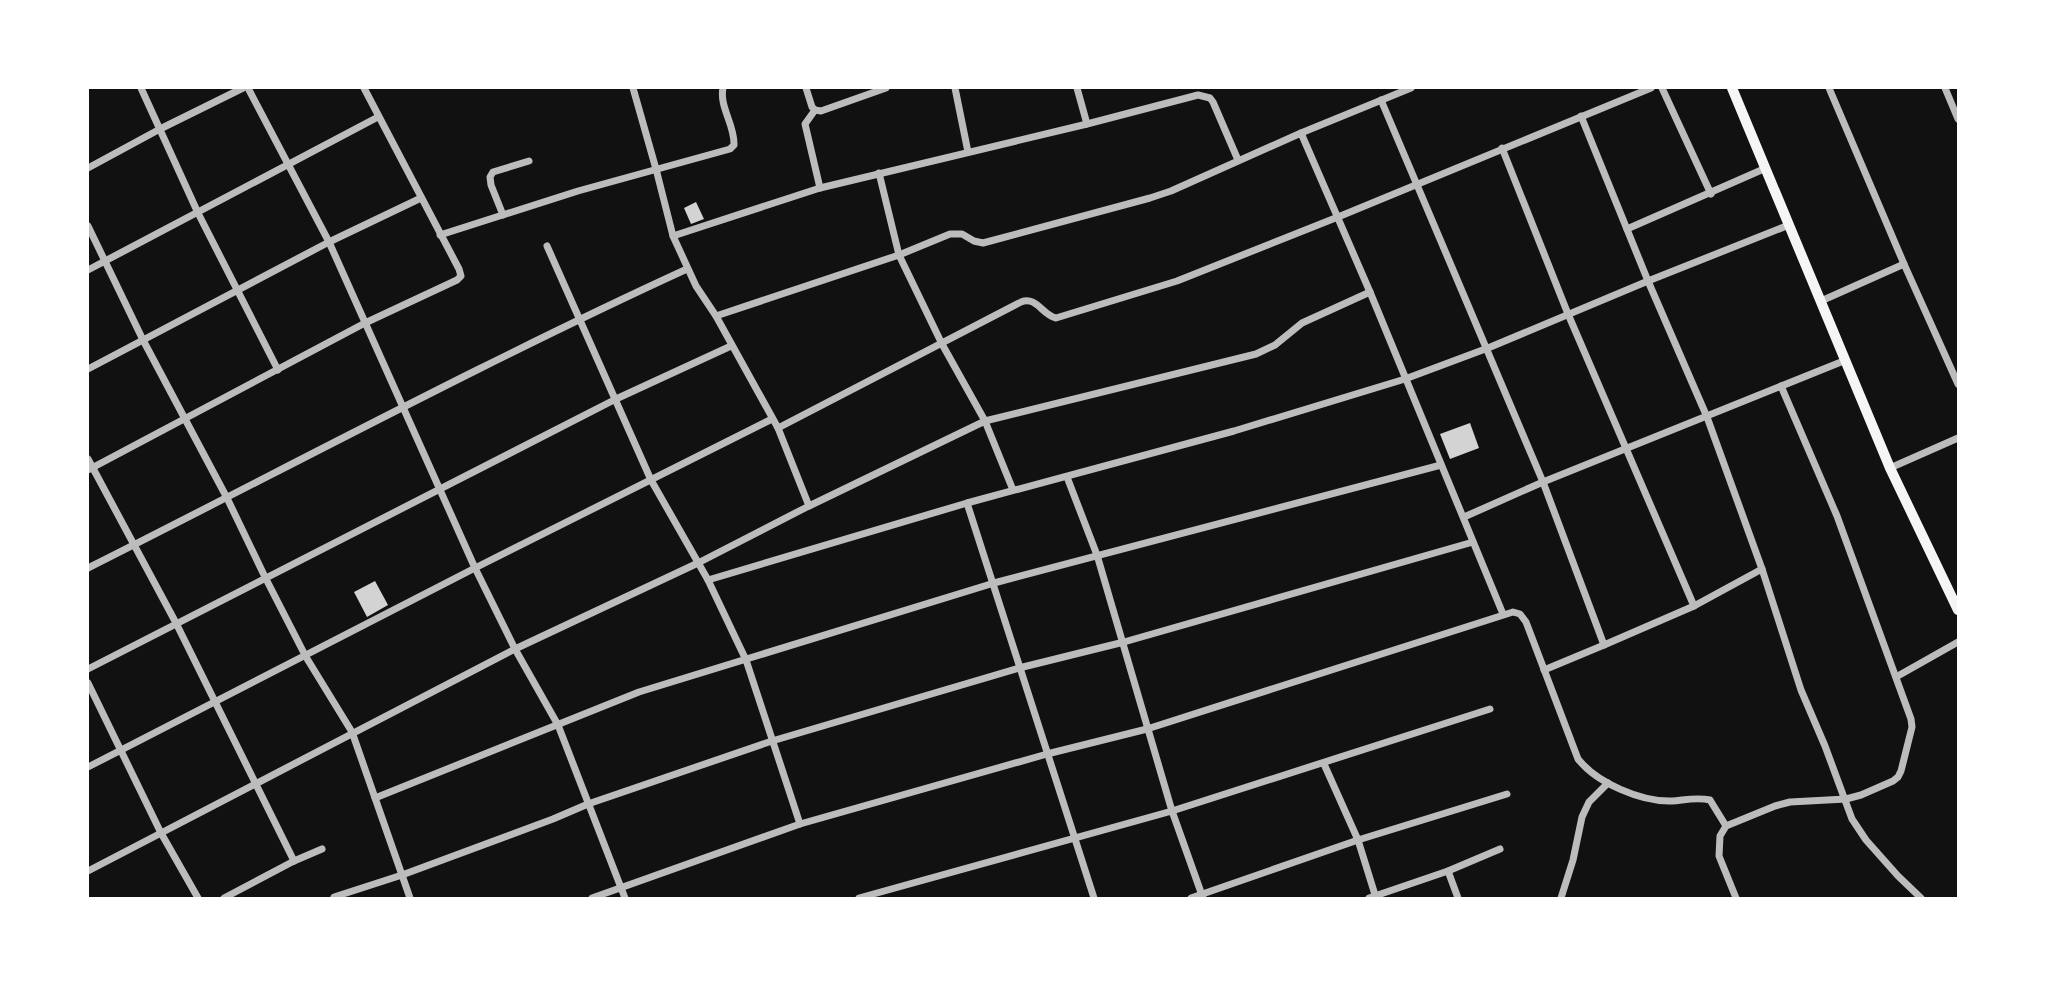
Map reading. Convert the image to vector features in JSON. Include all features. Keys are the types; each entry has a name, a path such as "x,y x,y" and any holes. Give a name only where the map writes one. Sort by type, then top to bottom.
{"main road":[{"path":"1732,88 1890,468 1958,610"}],"street":[{"path":"141,88 198,213 278,370"},
{"path":"88,168 160,129 246,88 328,242 475,568 515,649 558,724 625,898"},
{"path":"90,469 365,323 461,276 364,88"},
{"path":"633,88 673,236 696,286 716,316 778,428 808,506"},
{"path":"440,235 578,191 730,149 734,145 735,137 722,96 723,88"},
{"path":"806,88 812,107 821,111 886,88"},
{"path":"955,88 968,152"},
{"path":"1077,88 1087,124"},
{"path":"716,316 899,255 950,234 962,234 984,243 1150,198 1411,88"},
{"path":"778,428 1027,300 1034,302 1048,316 1056,318 1177,281 1651,88"},
{"path":"1662,88 1711,194"},
{"path":"1829,88 1958,384"},
{"path":"1945,88 1958,119"},
{"path":"673,236 820,188 1204,95 1213,102 1238,160"},
{"path":"1381,100 1543,482 1604,645"},
{"path":"815,110 805,124 805,129 820,188"},
{"path":"1581,116 1707,417 1762,569 1801,690 1852,819 1858,830 1898,876 1921,898"},
{"path":"88,270 378,117"},
{"path":"1301,133 1503,614"},
{"path":"1502,148 1568,314 1695,606"},
{"path":"503,215 490,177 493,172 529,161"},
{"path":"1627,229 1766,168"},
{"path":"879,173 899,255 942,344 985,421 1013,490"},
{"path":"88,369 328,242 421,198"},
{"path":"708,580 967,503 1234,431 1405,379 1488,348 1789,225"},
{"path":"88,226 143,340 227,498 306,657 352,732 410,898"},
{"path":"547,246 652,480 708,580 746,660 800,824"},
{"path":"1821,301 1904,264"},
{"path":"88,568 403,406 687,269"},
{"path":"88,872 515,649 698,563 808,506 985,421 1256,354 1275,345 1302,323 1370,292"},
{"path":"88,669 616,399 731,346"},
{"path":"1464,517 1543,482 1846,360"},
{"path":"1736,898 1719,856 1720,836 1726,826 1790,802 1846,799 1879,788 1898,777 1912,727 1909,710 1837,516 1781,386"},
{"path":"88,767 772,419"},
{"path":"1890,468 1958,438"},
{"path":"88,459 90,469 176,623 294,861"},
{"path":"375,797 639,692 994,583 1441,465"},
{"path":"1067,477 1097,555 1172,811 1203,897"},
{"path":"967,503 1094,898"},
{"path":"334,897 402,875 589,804 772,740 1019,668 1124,642 1473,542"},
{"path":"1544,670 1695,606 1762,569"},
{"path":"592,898 800,824 1047,754 1147,729 1513,612 1520,614 1526,622 1578,759 1586,769 1608,783 1641,797 1658,800 1710,800 1726,826"},
{"path":"1896,677 1958,642"},
{"path":"88,683 161,833 198,898"},
{"path":"859,898 1172,811 1490,709"},
{"path":"1324,764 1358,840 1374,898 1500,849"},
{"path":"1561,898 1582,817 1589,802 1608,783"},
{"path":"1191,898 1203,897 1358,840 1507,794"},
{"path":"224,898 322,849"},
{"path":"1448,871 1458,898"}],"building":[{"path":"696,202 704,219 691,224 684,208"},
{"path":"1470,423 1479,448 1450,459 1440,434"},
{"path":"375,581 388,605 367,617 354,592"}]}
